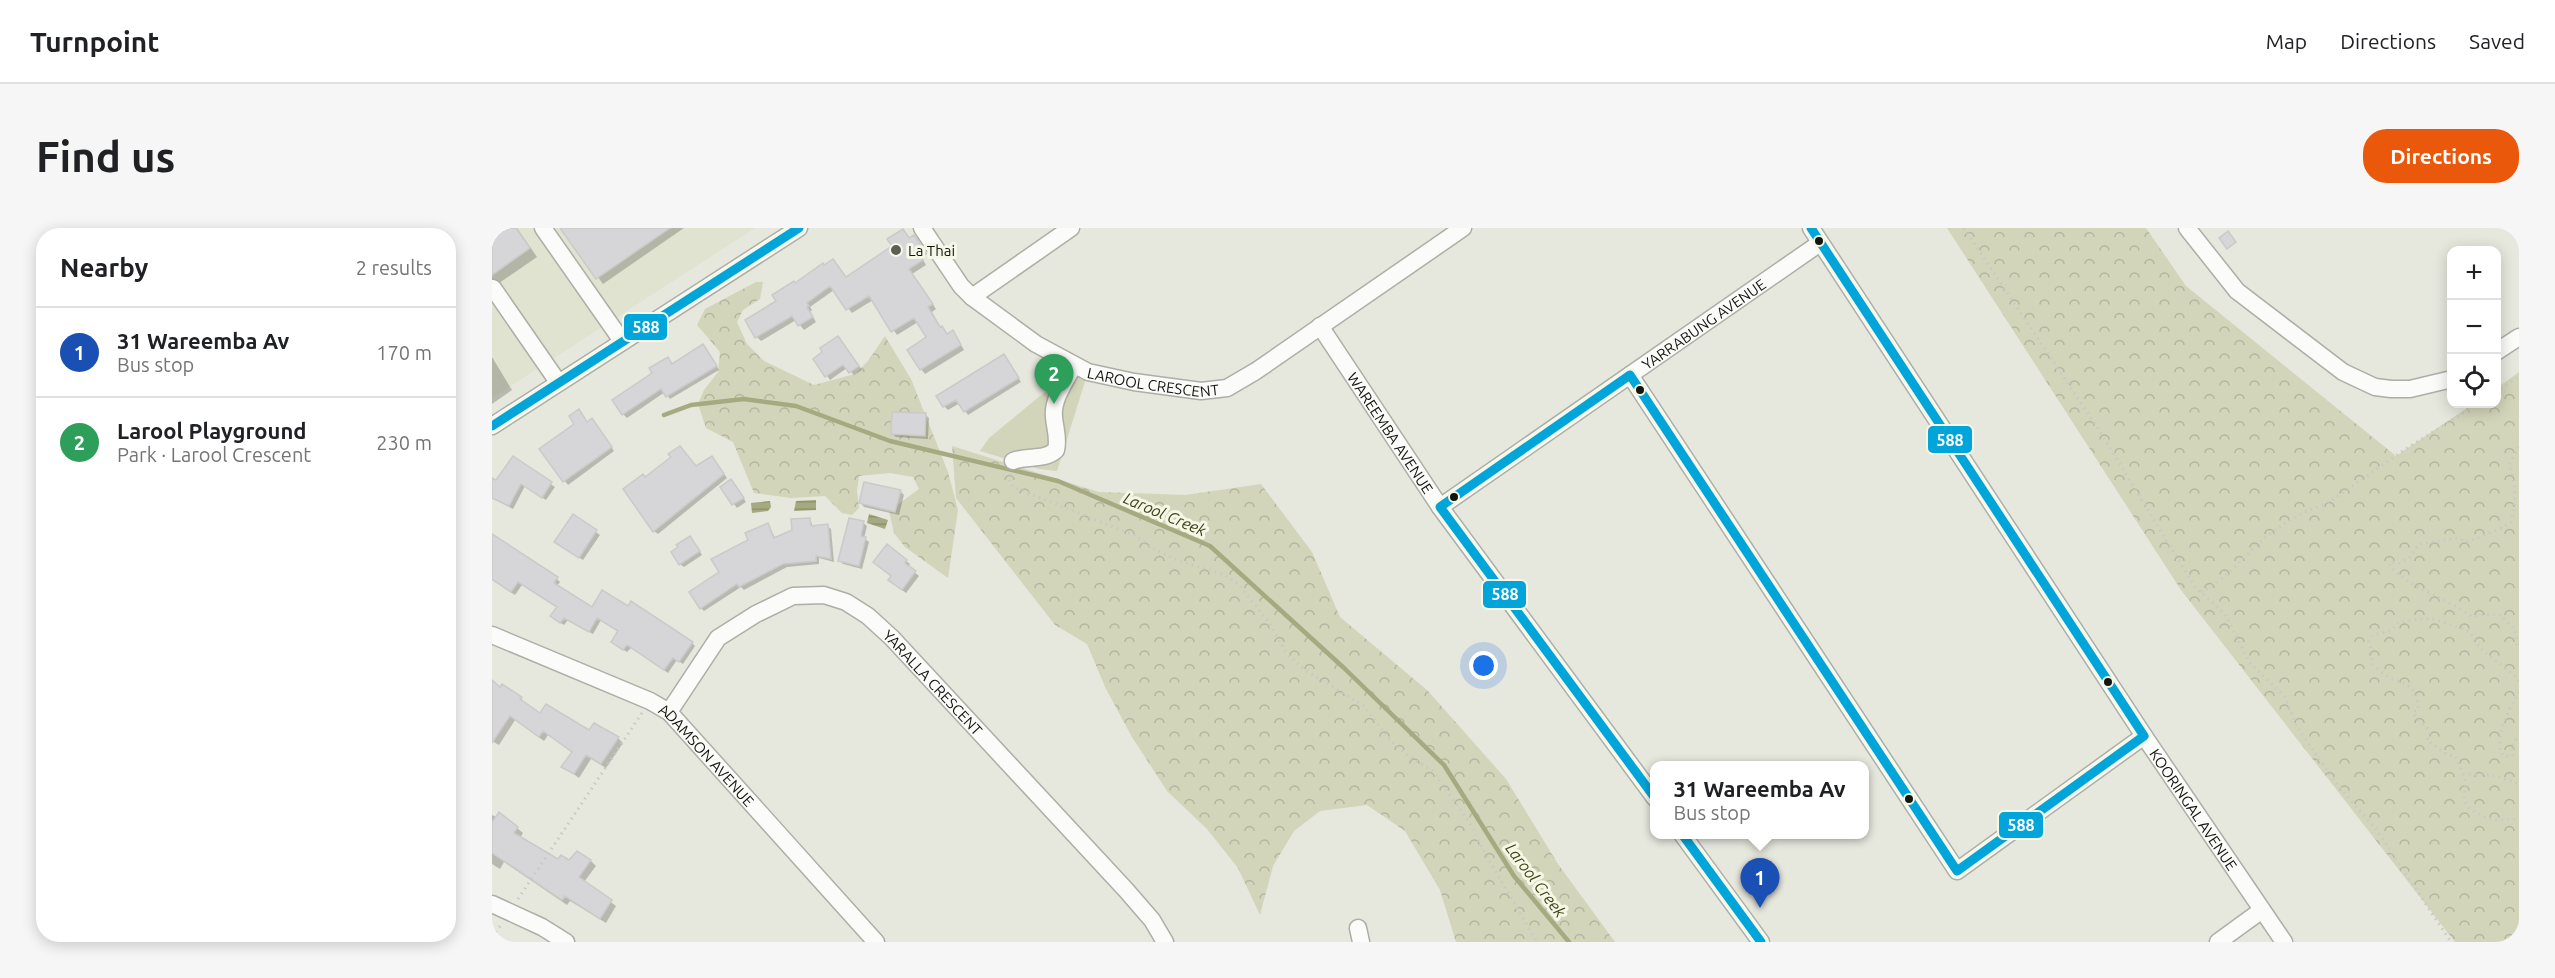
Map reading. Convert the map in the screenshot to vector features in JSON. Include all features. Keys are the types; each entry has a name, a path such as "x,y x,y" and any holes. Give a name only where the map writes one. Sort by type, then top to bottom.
{"street":[{"path":"543,228 622,341"},
{"path":"492,426 799,228"},
{"name":"LAROOL CRESCENT","path":"922,228 961,286 972,297 1036,344 1074,365 1102,376 1202,391 1227,388 1462,228"},
{"path":"972,297 1071,228"},
{"name":"KOORINGAL AVENUE","path":"1811,228 2144,736 2284,942"},
{"path":"2187,228 2236,291 2343,372 2375,387 2391,389 2418,388 2447,380"},
{"name":"YARRABUNG AVENUE","path":"1440,507 1820,243"},
{"path":"493,288 558,382"},
{"name":"WAREEMBA AVENUE","path":"1320,326 1440,507 1650,791"},
{"path":"2501,349 2519,337"},
{"path":"1013,461 1030,457 1043,458 1056,450 1058,444 1053,415 1056,398 1074,365"},
{"path":"1630,375 1958,871 2144,736"},
{"name":"YARALLA CRESCENT","path":"669,712 718,638 737,626 793,596 824,595 846,602 868,616 900,647 1152,920 1164,942"},
{"name":"ADAMSON AVENUE","path":"492,634 650,701 669,712 876,942"},
{"path":"1686,839 1761,942"},
{"path":"492,904 542,927 566,942"},
{"path":"2218,942 2262,910"}],"path":[{"path":"1964,228 2099,430 2194,587 2220,608 2231,622 2249,662 2285,697 2297,728 2335,782 2378,832 2451,942"},
{"path":"2501,389 2519,376"},
{"path":"2202,592 2216,585 2261,541 2312,508 2326,504 2472,408"},
{"path":"2519,447 2508,465 2513,476 2512,486 2516,494 2511,522 2467,542 2458,538 2419,544 2409,558 2399,563 2390,562 2390,566 2410,583 2471,616 2499,614 2515,630 2519,649"},
{"path":"1009,481 1013,487 1136,536 1152,548 1179,561 1225,575 1238,584 1268,621 1293,659 1312,675 1364,706 1391,741 1411,758 1432,770 1473,828 1538,942"},
{"path":"2519,681 2513,673 2491,659 2470,632 2455,626 2422,618 2410,622 2399,622 2391,630 2372,636 2369,641 2372,664 2386,675 2414,688 2419,702 2418,710 2413,712 2415,717 2428,728 2430,734 2427,740 2446,754 2455,756 2466,782 2464,800 2475,813 2497,820 2519,819"},
{"path":"2519,693 2509,710 2500,737 2500,751 2503,756 2512,756 2514,752 2511,747 2519,735"},
{"path":"492,938 650,701"},
{"path":"2463,774 2492,775 2519,784"}],"shaded area":[{"path":"492,228 755,228 492,398"},
{"path":"816,500 816,510 794,511 796,501"},
{"path":"770,501 771,507 768,511 752,513 751,503"},
{"path":"869,514 888,520 885,529 867,523"}],"green space":[{"path":"1947,228 2146,228 2186,286 2396,456 2467,408 2501,408 2501,385 2519,372 2519,942 2455,942 2181,590"},
{"path":"756,282 763,282 760,299 743,310 737,322 747,344 764,361 814,385 855,374 868,361 885,336 911,379 948,472 958,510 948,578 905,547 894,533 889,511 919,489 913,477 890,473 859,476 857,491 859,508 852,515 842,513 825,496 791,498 754,493 733,442 706,428 698,404 704,390 718,372 720,352 697,325 705,309"},
{"path":"1062,358 1088,372 1057,471 1039,469 980,451 989,438 1051,387"},
{"path":"952,446 1099,492 1185,495 1261,484 1312,552 1340,617 1428,691 1506,779 1558,864 1615,942 1456,942 1440,890 1405,831 1367,805 1320,811 1294,831 1273,866 1260,915 1238,868 1207,829 1167,791 1132,737 1106,689 1087,644 1055,625 956,498"}],"building":[{"path":"492,228 516,228 530,248 492,275"},
{"path":"560,228 670,228 596,279"},
{"path":"903,229 909,238 914,235 924,250 919,253 923,260 909,269 933,304 928,307 940,327 942,326 947,334 953,330 961,345 920,370 907,350 926,337 914,318 891,332 869,296 846,310 830,286 807,303 813,317 798,326 792,316 755,338 745,320 776,301 772,295 833,259 846,277 892,246 887,239"},
{"path":"2228,231 2236,242 2227,249 2219,238"},
{"path":"838,336 859,366 849,373 843,365 825,377 813,359 822,352 820,348"},
{"path":"703,344 717,366 666,397 661,389 622,415 612,400 652,373 649,368 668,357 672,364"},
{"path":"1004,354 1019,378 964,412 956,400 943,407 936,396"},
{"path":"579,409 587,422 592,418 612,447 563,482 539,449 574,424 569,416"},
{"path":"892,412 926,413 925,436 891,434"},
{"path":"680,446 696,466 712,456 724,474 653,532 623,489 643,474 645,477 671,457 668,454"},
{"path":"513,456 552,482 542,498 521,484 509,506 492,498 492,478 496,480"},
{"path":"731,479 744,498 732,505 720,487"},
{"path":"864,482 901,490 895,512 859,503"},
{"path":"573,514 597,530 579,558 554,542"},
{"path":"810,518 811,526 828,524 831,559 816,556 816,561 783,564 739,587 737,584 700,609 689,592 719,572 711,559 748,540 745,533 768,523 774,538 792,530 791,519"},
{"path":"849,518 864,521 861,536 866,537 859,566 838,561"},
{"path":"492,534 558,577 554,583 592,607 602,590 628,606 631,601 693,642 679,662 673,658 664,670 627,645 623,650 611,642 618,631 597,618 589,632 564,618 560,623 550,616 557,607 518,582 511,592 492,579"},
{"path":"690,536 700,551 679,565 671,552 678,547 676,545"},
{"path":"887,544 907,560 905,563 916,571 902,590 888,580 891,576 873,562"},
{"path":"492,680 500,687 502,684 522,697 520,699 540,713 546,704 589,730 594,723 619,737 601,764 586,755 574,774 561,767 572,752 543,731 539,737 510,716 492,743"},
{"path":"499,812 518,827 514,833 558,859 561,855 569,860 577,851 591,860 579,877 612,900 600,919 565,896 562,900 492,853 492,822"}],"waterway":[{"name":"Larool Creek","path":"664,415 691,405 744,399 796,406 890,441 1058,481 1210,546 1344,668 1444,765 1514,876 1569,942"}],"transit line":[{"name":"588","path":"492,426 799,228"},
{"name":"588","path":"1650,791 1440,507 1630,375 1957,871 2144,736 1811,228"},
{"name":"588","path":"1686,839 1761,942"}],"place":[{"name":"La Thai","path":"896,250"},
{"name":"Larool Playground","path":"1054,404"},
{"name":"31 Wareemba Av","path":"1760,908"}]}
